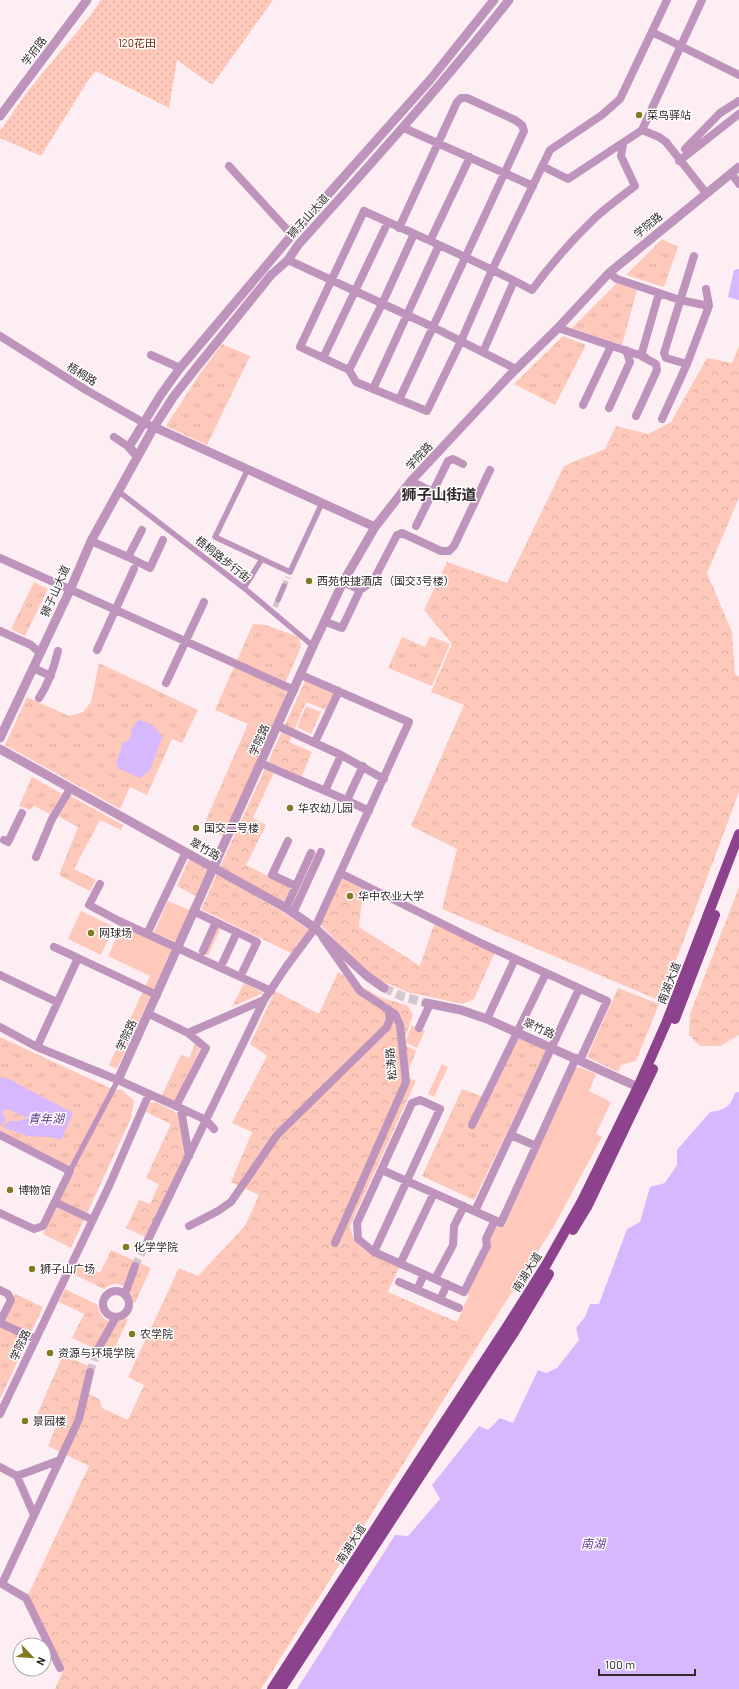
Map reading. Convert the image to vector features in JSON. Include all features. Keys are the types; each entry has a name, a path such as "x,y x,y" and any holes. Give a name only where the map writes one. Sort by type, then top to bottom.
{"main road":[{"name":"南湖大道","path":"272,1689 546,1265 582,1201 638,1086 667,1021 739,834"},
{"name":"南湖大道","path":"281,1689 515,1330 587,1207 644,1090 684,996 739,852"}],"street":[{"name":"学府路","path":"0,116 87,0"},
{"name":"狮子山大道","path":"130,447 180,368 292,235 396,120 494,0"},
{"name":"狮子山大道","path":"0,738 70,590 90,541 137,456 174,396 232,322 272,275 288,260 298,245 404,128 509,0"},
{"path":"622,144 621,156 635,186 597,216 545,272 532,290 492,270 465,257 364,211 300,347 349,370 356,382 427,411 461,341 492,270 550,150 602,115 620,99 667,0"},
{"path":"542,166 568,179 642,130 702,0"},
{"path":"652,32 739,75"},
{"path":"399,228 457,102 461,98 467,98 515,120 522,125 524,131 399,400"},
{"path":"685,149 720,113 739,101"},
{"path":"679,161 739,114"},
{"path":"404,128 533,186"},
{"path":"642,130 659,137 666,142 679,161 706,193"},
{"path":"430,242 470,157"},
{"path":"229,166 292,235"},
{"name":"学院路","path":"118,1080 195,912 313,646 326,622 343,582 375,527 411,481 609,273 739,167"},
{"path":"731,172 739,184"},
{"path":"323,358 356,292 388,222"},
{"path":"349,370 382,304 414,234"},
{"path":"373,389 439,246"},
{"path":"687,364 666,358 664,353 694,256"},
{"path":"288,260 432,327 516,369"},
{"path":"609,273 617,279 680,300 709,306"},
{"path":"483,352 514,281"},
{"path":"662,419 687,364 709,306 706,289"},
{"path":"641,356 659,293"},
{"path":"558,328 650,359"},
{"name":"梧桐路","path":"0,336 86,390 144,423 154,427"},
{"path":"583,405 611,346"},
{"path":"609,408 630,362 626,350"},
{"path":"151,355 180,368"},
{"path":"636,416 657,370 656,364 641,356"},
{"path":"154,427 375,527"},
{"path":"114,437 130,447 137,456"},
{"path":"416,526 448,461 453,459 463,464"},
{"path":"248,469 215,537 262,559 289,574 322,503"},
{"path":"326,622 342,628 360,590 373,581 397,535 402,533 441,552 449,551 454,546 490,470"},
{"path":"411,481 447,499"},
{"name":"梧桐路步行街","path":"118,491 274,610 313,646"},
{"path":"128,557 142,530"},
{"path":"90,541 150,568 163,540"},
{"path":"0,558 294,690"},
{"path":"244,588 262,559"},
{"path":"97,650 134,569"},
{"path":"343,582 360,590"},
{"path":"278,600 284,586"},
{"path":"166,683 204,602"},
{"path":"0,631 31,645 40,653"},
{"path":"39,698 51,676 58,651"},
{"path":"33,668 51,676"},
{"path":"148,1240 264,1000 315,928 409,722 301,675"},
{"path":"315,742 339,691"},
{"path":"278,726 315,742 363,766 384,779"},
{"name":"翠竹路","path":"0,749 290,911 315,928 367,976 384,988"},
{"path":"325,791 341,755"},
{"path":"261,764 298,781 347,800 369,811"},
{"path":"347,800 363,766"},
{"path":"36,857 52,819 70,789"},
{"path":"4,840 8,842 22,813"},
{"path":"288,841 272,875 296,886"},
{"path":"147,934 186,852"},
{"path":"290,911 321,852"},
{"path":"290,911 296,886 311,853"},
{"path":"340,873 515,959 607,1001 536,1146 501,1223 382,1170"},
{"path":"100,884 89,905 147,934 271,991"},
{"path":"195,912 257,942 243,971"},
{"path":"203,951 216,922"},
{"name":"松涛路","path":"315,928 360,991 395,1014 400,1026 406,1082 335,1243"},
{"path":"223,962 237,932"},
{"path":"54,947 157,995"},
{"path":"36,1047 78,958"},
{"path":"487,1018 515,959"},
{"path":"472,1125 546,973"},
{"path":"0,975 58,1002"},
{"path":"475,1211 579,988"},
{"path":"188,1033 264,1000"},
{"path":"419,1028 428,1004"},
{"name":"翠竹路","path":"428,1004 461,1010 487,1018 638,1086"},
{"path":"189,1226 218,1211 231,1202 277,1135 387,1027 390,1019 388,1009"},
{"path":"149,1014 188,1033 206,1048 178,1108 189,1156"},
{"path":"0,1027 36,1047 118,1080 206,1120 214,1129"},
{"path":"0,1213 34,1229 43,1226 118,1080"},
{"name":"学院路","path":"0,1414 93,1220 149,1094"},
{"path":"374,1252 440,1109 420,1100 412,1103 357,1223 358,1239 374,1252 464,1292 487,1246 486,1239 495,1220"},
{"path":"0,1135 70,1171"},
{"path":"511,1135 536,1146"},
{"path":"400,1264 434,1193"},
{"path":"55,1202 93,1220"},
{"path":"436,1279 453,1245 454,1226 464,1206"},
{"path":"125,1294 136,1266"},
{"path":"417,1290 424,1274"},
{"path":"399,1282 459,1308"},
{"path":"440,1300 447,1284"},
{"path":"0,1290 8,1294 11,1300 0,1323 36,1339"},
{"path":"98,1348 116,1317 124,1314 129,1306 128,1298 125,1294 114,1291 106,1295 104,1298 103,1307 105,1311 116,1317"},
{"path":"60,1668 26,1598 1,1583 79,1419 90,1372"},
{"path":"17,1476 60,1460"},
{"path":"0,1467 17,1476 34,1515"}],"green space":[{"name":"120花田","path":"101,0 273,0 212,85 177,60 169,108 96,71 89,79 41,156 0,138 0,131 27,92 90,16"},
{"path":"662,239 678,247 664,287 626,275"},
{"path":"617,283 637,290 622,345 572,328"},
{"path":"563,336 586,345 555,405 514,384"},
{"path":"222,344 250,356 207,445 166,426 199,375"},
{"path":"739,346 739,498 707,573 732,632 735,675 739,676 739,792 661,1001 442,909 457,849 411,826 464,705 431,692 452,644 424,610 447,562 507,583 564,466 605,449 616,426 648,434 671,422 707,358 732,363"},
{"path":"34,582 48,589 25,636 11,629"},
{"path":"253,624 266,625 299,637 301,647 286,681 286,703 226,837 203,827 248,724 215,710"},
{"path":"430,636 450,644 432,686 388,668 402,637 425,647"},
{"path":"99,663 198,710 182,743 172,739 147,795 130,787 120,809 5,745 27,697 69,716 83,712 91,702"},
{"path":"305,681 334,694 326,710 306,702 289,742 312,752 301,778 277,766 253,818 266,825 246,865 291,887 284,902 220,867"},
{"path":"306,706 321,712 311,734 297,727"},
{"path":"32,777 62,794 50,814 34,806 30,810 19,806"},
{"path":"69,795 123,825 121,830 100,820 74,869 96,880 90,891 59,875 78,827 56,815"},
{"path":"190,857 211,870 198,897 177,886"},
{"path":"217,874 281,911 309,930 293,954 201,909"},
{"path":"339,877 363,889 359,927 420,966 435,921 496,950 474,999 463,1004 407,992 375,978 355,961 318,922"},
{"path":"739,887 739,1035 720,1046 700,1046 689,1035 690,1014"},
{"path":"168,901 190,910 176,942 154,932"},
{"name":"网球场","path":"81,911 114,927 101,955 68,939"},
{"path":"122,925 172,948 117,1069 109,1065 150,976 108,956"},
{"path":"217,926 221,928 208,955 204,953"},
{"path":"338,972 378,996 408,1006 413,1015 403,1044 416,1051 406,1077 416,1081 350,1226 353,1238 364,1250 400,1265 388,1292 457,1322 482,1339 261,1689 55,1689 64,1668 52,1644 52,1637 49,1637 28,1595 89,1466 48,1446 57,1424 37,1415 63,1355 91,1367 81,1390 99,1399 102,1408 128,1420 144,1385 128,1377 179,1268 198,1276 245,1226 259,1195 231,1182 252,1132 232,1123 267,1056 250,1044 275,991 319,1014"},
{"path":"244,983 263,993 232,1007"},
{"path":"618,988 659,1004 636,1061 621,1065 618,1072 587,1057"},
{"path":"412,1025 425,1031 417,1048 405,1042"},
{"path":"520,1035 548,1047 474,1200 422,1176 462,1089 489,1099"},
{"path":"0,1037 112,1089 122,1090 134,1101 131,1118 71,1248 43,1234 75,1170 0,1132"},
{"path":"195,1044 200,1049 175,1102 161,1097 181,1055 189,1058"},
{"path":"442,1064 448,1067 434,1097 428,1094"},
{"path":"575,1067 582,1068 596,1074 589,1091 611,1102 596,1134 602,1137 553,1228 482,1339 457,1322 469,1295 467,1292 496,1224 504,1227"},
{"path":"156,1102 177,1113 186,1155 147,1238 126,1228 139,1200 150,1204 159,1184 146,1178 171,1124 146,1112 150,1103"},
{"path":"111,1250 151,1268 135,1303 132,1302 129,1292 122,1285 113,1284 104,1289 71,1273 76,1262 100,1273"},
{"path":"65,1289 98,1305 101,1315 111,1322 120,1321 125,1318 128,1319 111,1356 72,1338 84,1314 59,1302"},
{"path":"15,1294 43,1307 0,1399 0,1326"}],"water":[{"path":"739,269 739,300 728,297 734,270"},
{"path":"138,720 153,726 161,734 162,738 150,770 140,778 119,769 116,763 123,743 130,739 132,728"},
{"name":"青年湖","path":"0,1077 9,1079 73,1113 61,1140 51,1137 28,1136 4,1128 8,1121 19,1121 28,1118 7,1109 2,1112 6,1119 0,1126"},
{"name":"南湖","path":"739,1092 739,1689 297,1689 395,1535 408,1536 440,1499 432,1485 479,1426 488,1430 500,1418 513,1423 538,1370 546,1373 557,1368 579,1340 576,1328 585,1317 590,1304 599,1304 627,1229 640,1222 650,1187 665,1183 677,1165 677,1150 710,1112 723,1109 729,1105 735,1093"}],"tunnel":[{"path":"284,586 288,577"},
{"path":"275,607 278,600"},
{"path":"384,988 404,997 426,1003"},
{"path":"135,1266 148,1240"},
{"path":"90,1372 98,1349"}],"place":[{"name":"菜鸟驿站","path":"639,115"},
{"name":"西苑快捷酒店（国交3号楼）","path":"309,581"},
{"name":"华农幼儿园","path":"290,808"},
{"name":"国交二号楼","path":"196,828"},
{"name":"华中农业大学","path":"350,896"},
{"name":"网球场","path":"91,933"},
{"name":"博物馆","path":"10,1190"},
{"name":"化学学院","path":"126,1247"},
{"name":"狮子山广场","path":"32,1269"},
{"name":"农学院","path":"132,1334"},
{"name":"资源与环境学院","path":"50,1353"},
{"name":"景园楼","path":"25,1421"}],"district":[{"name":"狮子山街道","path":"439,495"}]}
